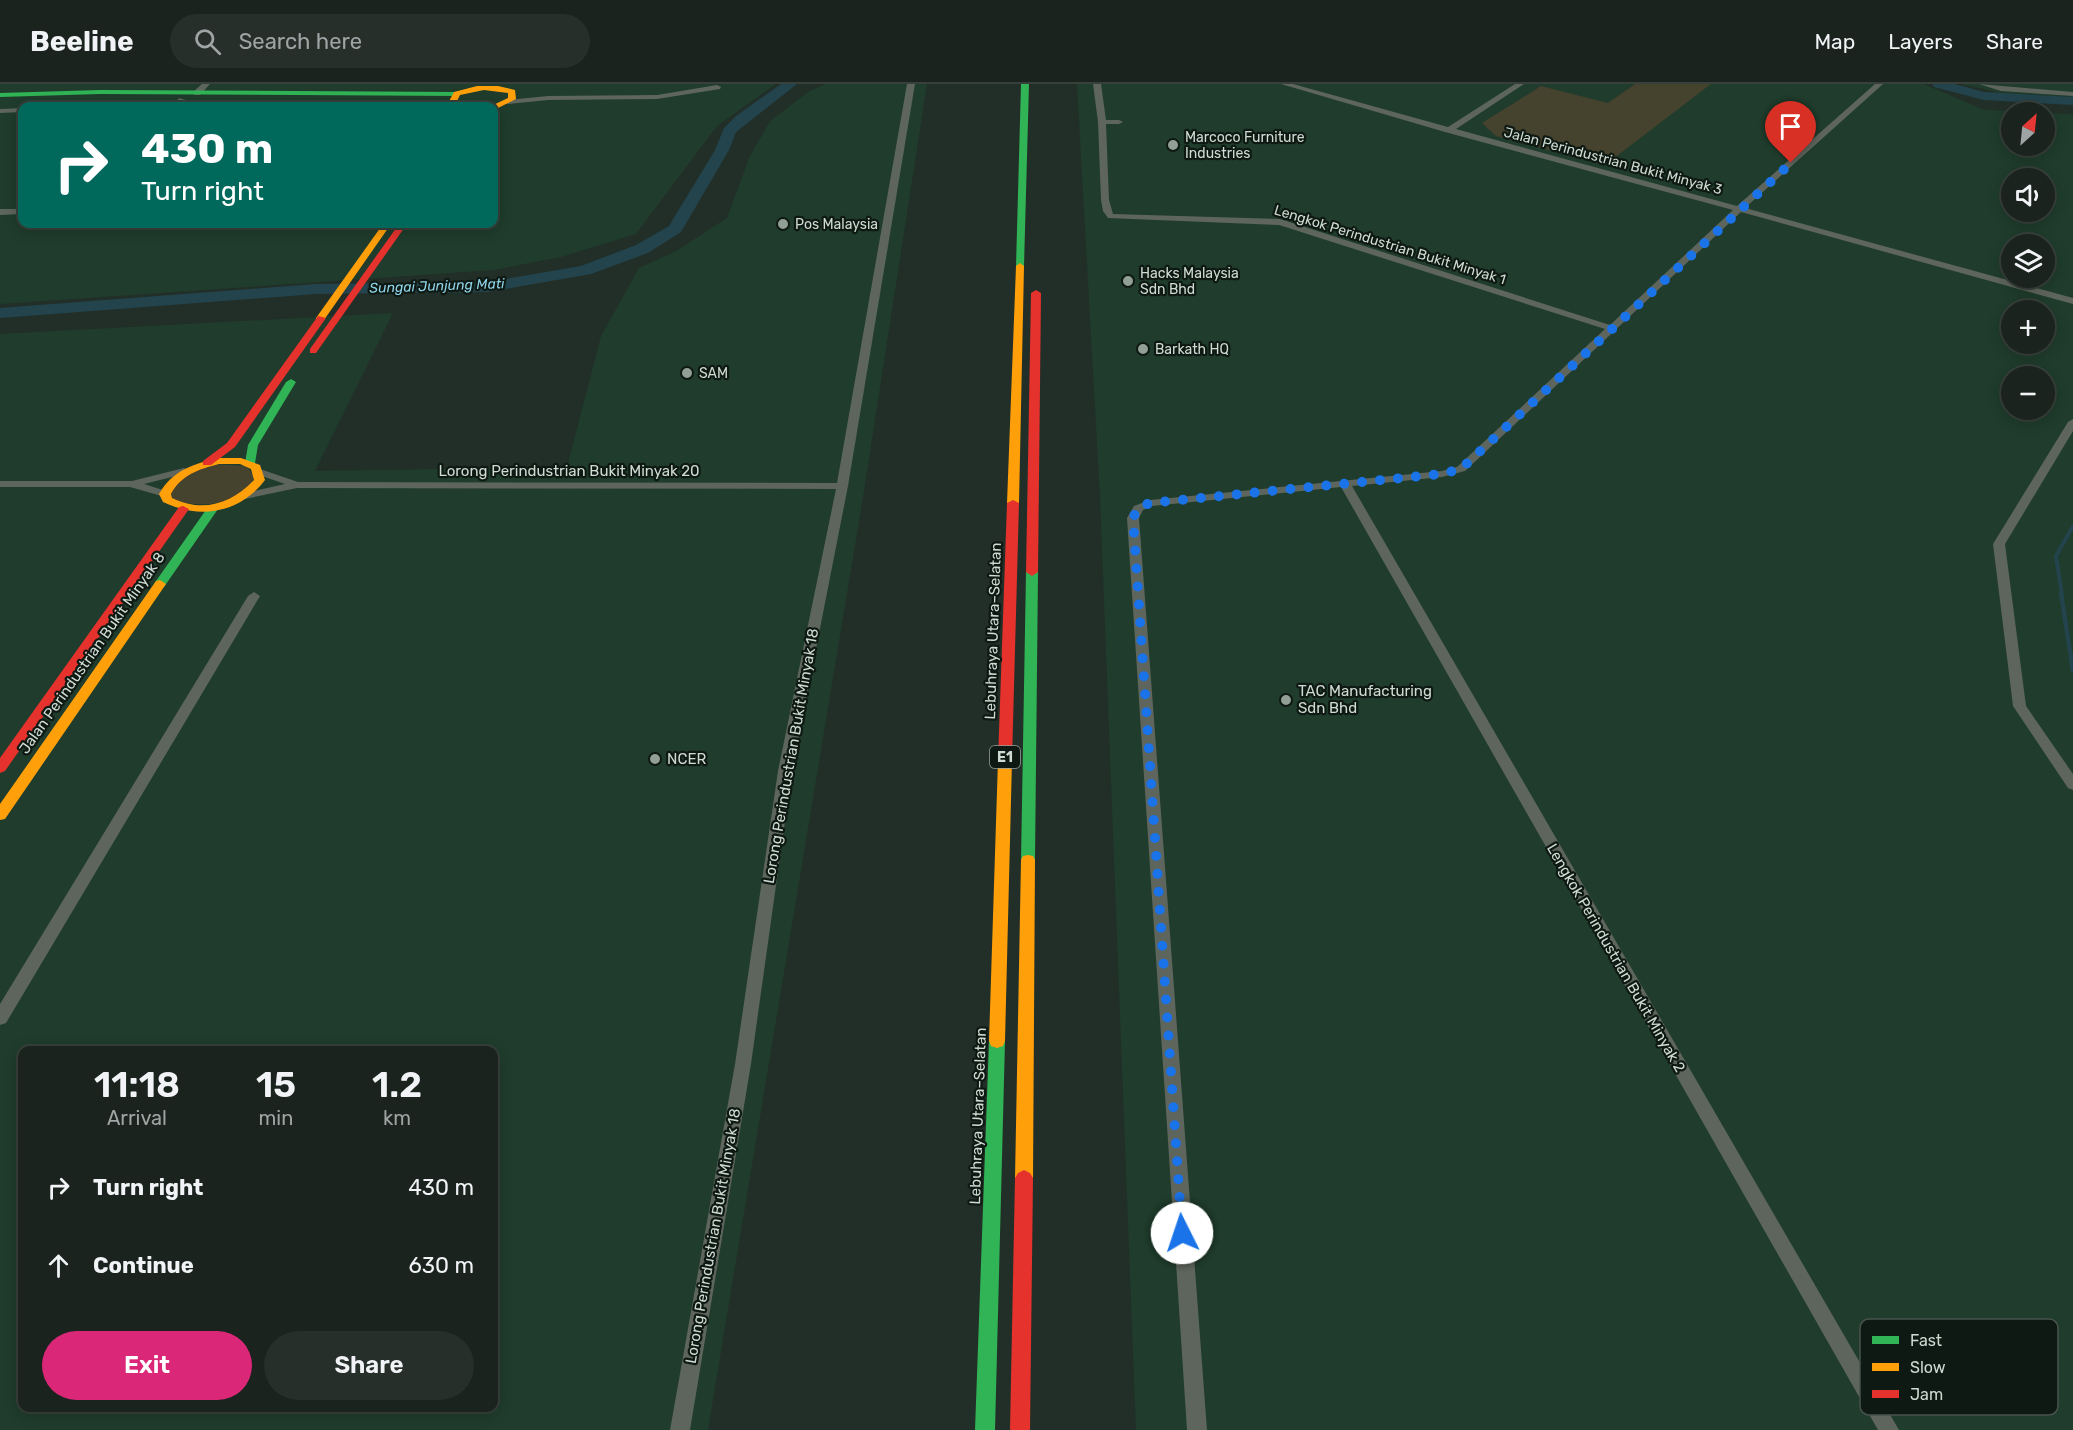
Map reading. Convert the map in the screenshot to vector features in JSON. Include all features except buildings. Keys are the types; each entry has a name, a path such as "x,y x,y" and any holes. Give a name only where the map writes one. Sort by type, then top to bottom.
{"main road":[{"name":"Lebuhraya Utara–Selatan","path":"985,1430 1025,84"},
{"path":"1036,183 1037,84"},
{"path":"317,102 455,101 482,86 507,92"},
{"path":"0,95 202,88 455,101"},
{"path":"0,101 90,102"},
{"path":"207,463 231,445 384,228"},
{"path":"255,468 230,460 207,463 184,471 167,486 165,494 173,506 183,509 212,509 245,496 255,488 260,480 255,468 253,446 294,377 400,228"},
{"name":"E1","path":"1020,1430 1036,276"},
{"name":"Jalan Perindustrian Bukit Minyak 8","path":"0,768 183,509"},
{"name":"Jalan Perindustrian Bukit Minyak 8","path":"0,816 212,509"}],"street":[{"name":"Lorong Perindustrian Bukit Minyak 18","path":"680,1430 742,1064 786,771 842,486 910,84"},
{"name":"Lengkok Perindustrian Bukit Minyak 1","path":"1097,84 1102,122 1105,200 1107,211 1111,216 1280,222 1610,328"},
{"name":"Jalan Perindustrian Bukit Minyak 3","path":"1286,84 2073,301"},
{"path":"1448,130 1520,84"},
{"path":"1197,1430 1133,518 1138,508 1150,503 1442,474 1461,469 1739,209 1879,84"},
{"path":"1983,84 2001,89 2073,94"},
{"path":"507,92 548,98 657,97 717,87"},
{"path":"0,111 18,110"},
{"path":"1102,122 1119,122"},
{"path":"0,212 18,212"},
{"path":"2073,422 1999,544 2020,706 2073,784"},
{"path":"255,468 297,485"},
{"path":"0,484 132,484 184,471"},
{"path":"132,484 165,494"},
{"name":"Lengkok Perindustrian Bukit Minyak 2","path":"1346,484 1860,1379"},
{"name":"Lorong Perindustrian Bukit Minyak 20","path":"297,485 842,486"},
{"path":"245,496 297,485"},
{"path":"0,1018 254,596"},
{"name":"Lengkok Perindustrian Bukit Minyak 2","path":"1880,1415 1889,1430"}],"shaded area":[{"path":"0,84 776,84 717,126 636,234 561,257 494,270 0,304"},
{"path":"825,84 927,84 864,491 708,1430 0,1430 0,334 393,313 315,471 567,467 601,336 639,268 676,251 727,218 750,156 770,121 808,92"},
{"path":"1077,84 1924,84 1984,110 2001,111 2001,156 2055,156 2055,113 2073,114 2073,1430 1136,1430 1100,497"},
{"path":"1635,84 1711,84 1605,165 1496,136 1482,123 1541,86 1608,103"},
{"path":"1960,84 2073,84 2073,97 2001,93"},
{"path":"211,464 246,466 255,477 239,495 229,500 209,504 174,502 170,489 175,481"}],"waterway":[{"name":"Sungai Junjung Mati","path":"0,313 316,289 488,287 585,270 642,249 675,229 722,150 729,131 741,119 790,84"},
{"name":"Sungai Junjung Mati","path":"1939,84 1984,96 2073,101"},
{"path":"2062,595 2056,556 2073,526"},
{"path":"2061,593 2073,671"}],"traffic: fast":[{"path":"1020,266 1025,84"},
{"path":"0,95 100,92 457,94"},
{"path":"250,463 253,445 291,382"},
{"path":"160,584 212,509"},
{"path":"1028,860 1032,572"},
{"path":"985,1430 997,1041"}],"traffic: slow":[{"path":"453,102 457,94 477,88 498,88 512,92 512,99 498,106"},
{"path":"321,318 384,228"},
{"path":"1013,503 1020,266"},
{"path":"219,461 241,461 256,467 260,480 240,498 217,508 192,509 167,500 165,494 169,486 180,475 194,468 219,461"},
{"path":"0,815 160,584"},
{"path":"997,1041 1005,760"},
{"path":"1024,1178 1028,860"}],"traffic: jam":[{"path":"313,351 400,228"},
{"path":"1032,572 1036,293"},
{"path":"207,463 231,445 321,318"},
{"path":"1005,760 1013,503"},
{"path":"0,768 183,509"},
{"path":"1020,1430 1024,1178"}],"place":[{"name":"Marcoco Furniture Industries","path":"1173,145"},
{"name":"Pos Malaysia","path":"783,224"},
{"name":"Hacks Malaysia Sdn Bhd","path":"1128,281"},
{"name":"Barkath HQ","path":"1143,349"},
{"name":"SAM","path":"687,373"},
{"name":"TAC Manufacturing Sdn Bhd","path":"1286,700"},
{"name":"NCER","path":"655,759"}],"route":[{"path":"1182,1233 1144,702 1133,518 1135,512 1138,508 1150,503 1442,474 1461,469 1610,328 1791,163"}]}
